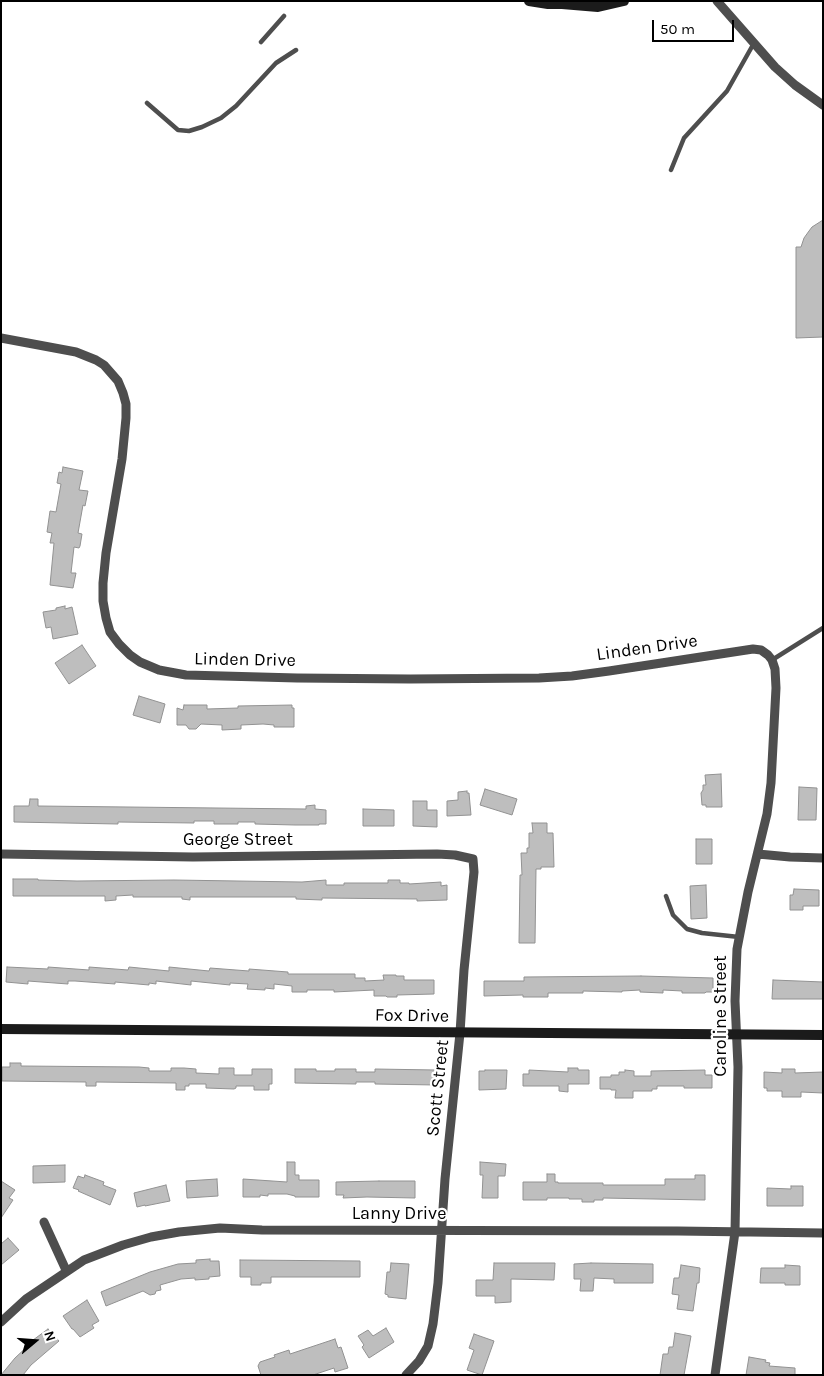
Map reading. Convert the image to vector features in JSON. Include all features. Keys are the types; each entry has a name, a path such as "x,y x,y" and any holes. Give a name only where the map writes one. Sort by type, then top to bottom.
{"main road":[{"path":"529,1 598,7 624,1"},
{"name":"Fox Drive","path":"1,1029 823,1035"}],"street":[{"path":"716,1 775,67 795,85 823,105"},
{"name":"Linden Drive","path":"1,338 76,352 96,360 111,371 118,381 126,404 126,418 122,459 105,560 103,601 110,632 119,644 140,662 160,670 186,675 410,679 572,676 753,649 761,650 772,660"},
{"name":"Caroline Street","path":"715,1375 735,1232 738,1067 735,1001 737,949 748,892 767,814 771,783 776,688 775,669 772,660"},
{"name":"George Street","path":"1,854 193,857 437,854 473,859"},
{"path":"758,854 823,858"},
{"name":"Scott Street","path":"406,1375 419,1361 428,1346 433,1324 474,872 473,859"},
{"path":"44,1222 66,1270"},
{"name":"Lanny Drive","path":"1,1322 26,1298 84,1260 123,1245 179,1232 220,1228 272,1230 823,1233"}],"lane":[{"path":"261,42 284,16"},
{"path":"671,170 684,138 727,91 754,43"},
{"path":"146,103 178,130 190,132 221,118 236,106 276,63 296,50"},
{"path":"772,660 823,628"},
{"path":"666,896 673,915 686,929 702,933 739,937"}],"building":[{"path":"823,220 823,337 796,338 796,247 801,247 804,238 812,227"},
{"path":"63,467 83,471 79,490 88,491 85,506 83,505 78,533 82,534 80,546 79,548 74,547 71,573 76,573 73,588 50,585 54,543 50,543 52,533 47,532 50,511 56,512 61,484 57,483 59,472 62,473"},
{"path":"65,606 65,609 72,607 78,634 53,639 51,627 46,628 43,612"},
{"path":"82,645 96,666 69,684 55,663"},
{"path":"139,696 165,704 160,723 133,715"},
{"path":"184,705 207,705 207,709 238,708 238,706 292,705 292,708 294,708 294,727 274,727 274,725 263,724 241,725 241,729 222,730 222,725 201,724 196,729 189,729 186,725 177,725 177,708 183,710"},
{"path":"721,774 722,807 706,807 706,805 702,805 701,793 703,785 706,785 705,775"},
{"path":"799,787 817,788 816,820 798,820"},
{"path":"485,789 517,799 512,815 480,805"},
{"path":"467,791 469,793 471,815 447,816 447,801 458,800 458,792"},
{"path":"30,799 38,799 38,806 306,809 306,806 315,805 315,809 326,810 326,824 295,825 238,822 238,824 214,824 214,821 194,821 194,823 118,822 118,824 14,822 14,806 29,806"},
{"path":"413,801 427,801 427,810 437,810 437,827 413,826"},
{"path":"363,809 394,810 394,826 363,826"},
{"path":"532,823 547,823 547,833 553,833 554,867 536,869 535,943 519,943 521,853 527,853 527,848 529,848 529,833 533,833"},
{"path":"696,839 712,839 712,864 696,864"},
{"path":"13,879 302,882 326,880 326,885 388,883 388,880 400,880 400,883 409,884 441,882 441,886 447,885 447,900 190,897 190,900 182,899 182,897 133,897 133,895 116,896 116,900 105,901 105,896 13,896"},
{"path":"706,885 707,918 691,919 690,886"},
{"path":"794,889 819,890 819,906 803,906 803,910 790,910 790,895 793,895"},
{"path":"7,967 89,970 89,967 128,970 129,967 169,971 169,967 209,971 210,968 249,971 249,969 288,972 288,974 355,974 355,978 365,978 365,981 384,980 383,975 396,975 404,976 404,980 434,980 434,994 387,997 374,996 374,990 334,992 334,990 307,990 307,992 292,992 292,986 274,984 274,989 265,988 265,990 247,989 248,984 230,983 230,985 191,981 191,985 156,981 156,984 149,983 149,985 75,981 68,981 68,984 28,981 28,984 6,982"},
{"path":"641,976 713,978 713,992 682,993 682,991 663,990 663,993 640,992 640,990 548,993 548,997 523,997 523,995 484,996 484,981 524,981 524,977"},
{"path":"773,980 823,982 823,999 772,999"},
{"path":"10,1063 21,1063 21,1066 139,1067 149,1068 149,1071 171,1071 171,1068 184,1068 196,1069 196,1073 219,1074 219,1068 234,1068 234,1075 252,1075 252,1069 272,1069 272,1084 269,1084 269,1090 254,1090 254,1086 236,1086 234,1089 206,1088 206,1084 189,1084 189,1086 185,1086 185,1090 176,1090 176,1083 96,1082 96,1086 86,1086 86,1082 2,1081 2,1067 10,1067"},
{"path":"568,1068 589,1070 589,1084 568,1084 568,1092 559,1091 559,1086 523,1086 523,1074 529,1074 529,1070 568,1072"},
{"path":"295,1069 335,1071 335,1069 356,1069 356,1072 375,1072 375,1069 436,1070 436,1085 375,1084 375,1082 356,1082 356,1084 295,1083"},
{"path":"782,1069 795,1069 795,1073 823,1072 823,1093 801,1092 801,1097 782,1097 782,1091 767,1091 767,1088 764,1088 764,1072 782,1073"},
{"path":"507,1070 506,1089 479,1090 479,1071"},
{"path":"625,1070 634,1071 634,1076 651,1076 651,1071 705,1070 705,1075 712,1075 712,1088 657,1086 657,1089 652,1089 652,1091 633,1091 633,1098 615,1098 616,1090 600,1089 600,1077 619,1075 619,1072 625,1072"},
{"path":"287,1162 295,1162 295,1175 299,1175 299,1180 319,1180 319,1197 268,1194 268,1196 260,1195 260,1197 243,1197 243,1179 287,1182"},
{"path":"480,1162 506,1164 505,1176 498,1176 498,1198 482,1198 483,1175 480,1175"},
{"path":"65,1165 65,1182 33,1183 33,1166"},
{"path":"547,1174 555,1174 555,1182 558,1183 603,1183 603,1185 665,1185 665,1179 695,1179 695,1175 705,1175 705,1200 603,1198 603,1200 594,1200 594,1202 582,1202 582,1199 547,1198 547,1200 523,1200 523,1182 547,1182"},
{"path":"85,1175 104,1182 103,1185 116,1190 110,1205 73,1188 78,1176 84,1178"},
{"path":"217,1179 218,1196 187,1198 186,1181"},
{"path":"1,1181 15,1190 9,1198 13,1200 1,1218"},
{"path":"415,1181 415,1198 343,1198 344,1195 336,1195 336,1182"},
{"path":"166,1185 170,1201 137,1207 134,1193"},
{"path":"791,1186 803,1186 803,1206 767,1206 767,1188 791,1189"},
{"path":"8,1238 19,1250 1,1265 1,1244"},
{"path":"210,1259 210,1261 219,1261 220,1276 209,1277 209,1279 181,1279 160,1285 161,1290 156,1291 155,1294 150,1295 143,1291 106,1306 101,1292 150,1272 178,1264 196,1263 196,1260"},
{"path":"240,1260 360,1261 360,1277 271,1277 271,1283 251,1285 251,1277 240,1277"},
{"path":"391,1263 409,1264 406,1299 388,1297 385,1294 387,1272 390,1272"},
{"path":"494,1263 555,1263 554,1280 511,1279 511,1302 495,1303 495,1296 476,1296 476,1280 493,1280"},
{"path":"574,1264 653,1264 653,1283 614,1283 614,1279 594,1278 593,1291 580,1291 581,1279 574,1279"},
{"path":"681,1265 700,1268 693,1311 677,1309 679,1295 672,1294 674,1278 679,1278"},
{"path":"785,1265 800,1266 800,1285 760,1283 761,1268 785,1268"},
{"path":"87,1300 99,1321 92,1325 94,1328 80,1337 63,1316"},
{"path":"386,1328 394,1342 369,1358 358,1336 368,1330 373,1336"},
{"path":"48,1329 59,1341 31,1365 23,1375 1,1375 29,1343"},
{"path":"675,1333 691,1336 684,1375 660,1375 663,1354 668,1354 669,1347 673,1347"},
{"path":"474,1334 494,1341 482,1375 467,1370 474,1350 469,1348"},
{"path":"335,1339 338,1348 341,1347 348,1368 335,1372 334,1368 313,1375 261,1375 258,1366 260,1362 275,1357 274,1355 289,1350 290,1354"},
{"path":"749,1357 766,1360 765,1362 770,1363 769,1366 795,1368 795,1375 746,1375"}]}
